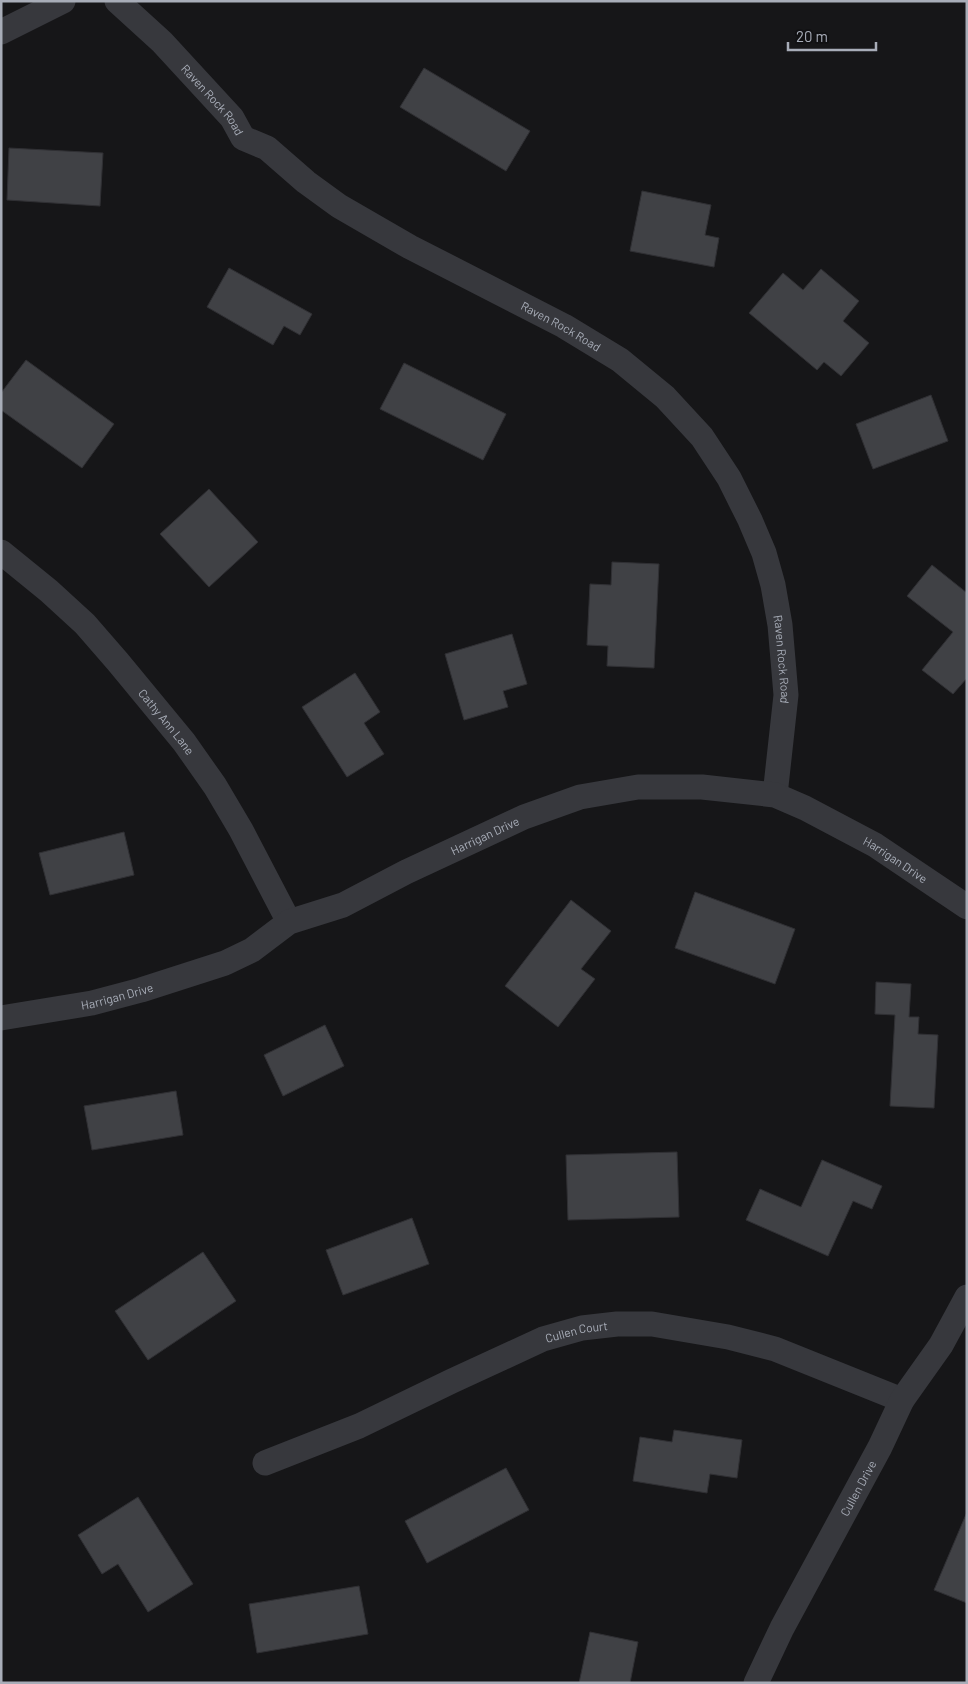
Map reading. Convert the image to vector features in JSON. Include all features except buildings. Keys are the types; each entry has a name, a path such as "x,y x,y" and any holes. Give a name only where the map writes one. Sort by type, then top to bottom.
{"street":[{"path":"1,32 63,1"},
{"name":"Raven Rock Road","path":"117,1 162,42 232,118 243,138 267,148 306,182 339,206 410,247 564,326 620,360 665,397 702,438 729,478 750,520 764,553 773,585 780,625 786,695 775,796"},
{"name":"Cathy Ann Lane","path":"1,552 49,591 85,624 184,742 215,786 241,830 289,922"},
{"name":"Harrigan Drive","path":"1,1018 92,1003 141,990 225,963 252,950 289,922 343,905 406,872 524,817 580,797 638,787 702,787 775,796 805,808 875,845 967,907"},
{"name":"Cullen Drive","path":"756,1683 782,1628 880,1446 902,1400 941,1345 967,1297"},
{"name":"Cullen Court","path":"264,1463 359,1426 452,1380 543,1339 582,1328 617,1324 652,1324 728,1337 775,1349 902,1400"}]}
